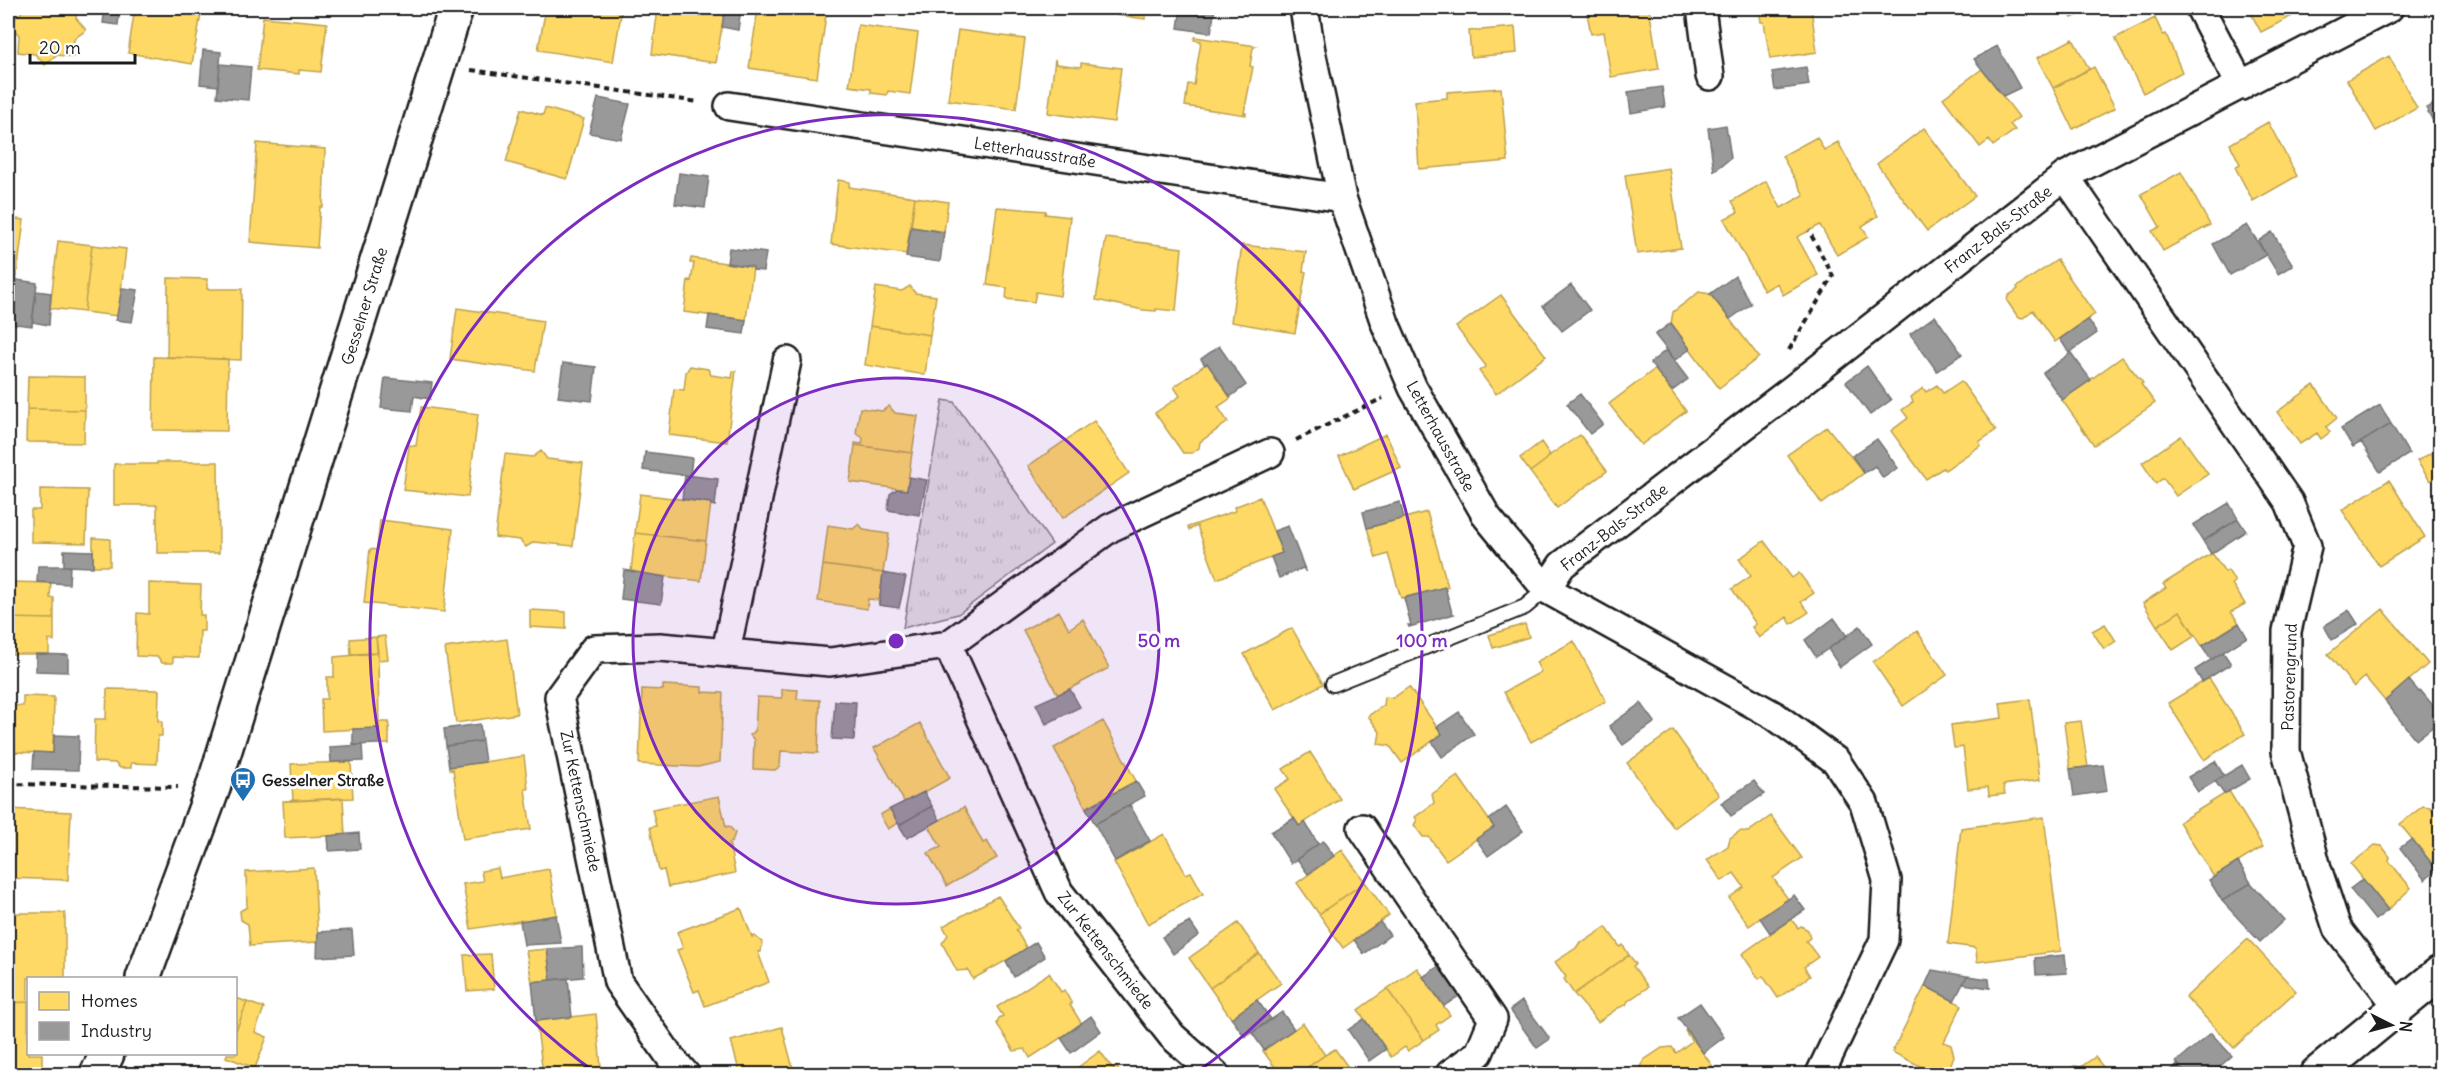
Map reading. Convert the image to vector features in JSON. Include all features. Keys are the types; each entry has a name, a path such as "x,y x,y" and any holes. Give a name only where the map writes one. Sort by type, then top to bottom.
{"street":[{"name":"Gesselner Straße","path":"142,977 213,788 456,8"},
{"name":"Letterhausstraße","path":"1304,8 1342,198 1385,323 1413,388 1487,517 1546,589"},
{"path":"1701,8 1710,76"},
{"path":"2200,8 2241,86"},
{"name":"Franz-Bals-Straße","path":"1820,1074 1884,940 1887,880 1864,803 1836,761 1775,716 1546,589 1562,565 1794,388 2065,176 2390,8"},
{"name":"Letterhausstraße","path":"729,106 1342,198"},
{"name":"Pastorengrund","path":"2065,176 2289,502 2307,546 2287,631 2286,751 2317,868 2337,928 2399,1008"},
{"path":"726,651 787,361"},
{"name":"Zur Kettenschmiede","path":"685,1074 671,1058 618,982 559,697 594,650 660,647 726,651 830,662 948,645 1110,528 1270,453"},
{"name":"Zur Kettenschmiede","path":"948,645 1059,892 1172,1036 1215,1074"},
{"path":"1362,828 1493,1019 1479,1053 1450,1074"},
{"path":"2317,1074 2440,973"},
{"path":"97,1074 106,1055"}],"lane":[{"path":"1333,684 1525,607 1546,589"}],"path":[{"path":"439,66 729,106"},
{"path":"1794,388 1779,366 1833,276 1809,231"},
{"path":"1270,453 1380,399 1413,388"},
{"path":"8,784 213,788"}],"green space":[{"path":"943,400 954,402 1052,544 958,614 903,628"}],"building: Homes":[{"path":"22,8 77,8 76,18 86,30 74,39 73,57 56,55 45,65 35,54 18,52 19,35 8,23 21,13"},
{"path":"135,8 202,9 192,64 128,53"},
{"path":"546,8 622,8 613,62 538,50"},
{"path":"658,8 725,8 716,63 652,54"},
{"path":"758,8 827,8 817,78 749,68"},
{"path":"1117,8 1147,8 1145,19 1116,15"},
{"path":"1586,8 1649,8 1659,69 1611,77 1604,32 1591,34"},
{"path":"1759,8 1811,8 1817,52 1770,59 1764,22 1761,22"},
{"path":"2067,8 2093,8 2072,18"},
{"path":"2248,8 2301,8 2302,11 2261,32"},
{"path":"263,17 327,23 321,72 299,70 299,74 257,70"},
{"path":"2155,18 2163,35 2166,34 2182,72 2143,93 2115,38"},
{"path":"858,25 918,33 910,94 888,91 887,95 871,93 871,89 849,86"},
{"path":"1515,27 1517,53 1471,57 1469,31"},
{"path":"958,30 1025,39 1016,109 948,100"},
{"path":"1195,37 1256,46 1253,48 1250,66 1253,67 1244,113 1246,115 1185,106 1188,84 1194,85 1201,41 1194,40"},
{"path":"2073,39 2089,69 2053,88 2037,58"},
{"path":"2389,56 2417,108 2376,131 2347,80"},
{"path":"1055,59 1056,64 1081,67 1081,63 1121,68 1114,122 1048,113"},
{"path":"2094,67 2115,108 2073,129 2053,88"},
{"path":"1982,69 2019,117 2010,124 2015,130 1993,146 1989,140 1980,147 1943,98"},
{"path":"1501,88 1508,161 1419,169 1415,101 1447,98 1447,92"},
{"path":"545,108 584,119 567,179 506,162 521,109 543,115"},
{"path":"2268,122 2297,176 2253,201 2235,167 2240,164 2230,144"},
{"path":"1924,128 1975,196 1927,231 1877,164"},
{"path":"1817,137 1824,150 1838,142 1878,216 1862,226 1868,237 1837,255 1820,225 1797,237 1818,275 1783,295 1777,283 1764,291 1724,219 1738,212 1732,201 1766,181 1781,208 1804,195 1782,156"},
{"path":"257,143 325,149 323,207 320,207 317,248 250,242"},
{"path":"1669,168 1681,248 1637,254 1625,175"},
{"path":"2181,172 2210,225 2163,251 2152,231 2160,227 2141,194"},
{"path":"838,180 850,182 849,187 915,197 906,254 831,244"},
{"path":"915,197 948,202 944,232 911,227"},
{"path":"997,207 1046,211 1045,214 1070,217 1060,296 1036,292 1034,302 1006,299 1007,288 987,285"},
{"path":"8,218 24,220 16,282 8,281"},
{"path":"1106,238 1182,248 1176,311 1143,310 1096,300"},
{"path":"58,241 92,245 84,312 50,308"},
{"path":"92,245 126,249 118,316 84,312"},
{"path":"1242,245 1306,252 1303,271 1306,272 1295,333 1231,322"},
{"path":"691,258 753,267 746,320 684,312 688,280 691,281 694,263 690,263"},
{"path":"2057,260 2095,314 2055,342 2033,310 2023,318 2018,317 2007,301 2008,296 2018,289 2017,287"},
{"path":"168,278 207,279 207,289 242,289 241,360 167,357"},
{"path":"910,286 915,293 936,296 930,335 870,326 876,287 902,291"},
{"path":"1699,292 1710,294 1759,357 1719,388 1671,323 1673,312"},
{"path":"1501,295 1546,356 1496,394 1479,371 1486,366 1456,327"},
{"path":"457,308 543,321 535,371 450,359"},
{"path":"870,326 930,335 925,375 865,365"},
{"path":"154,357 228,359 227,431 153,430"},
{"path":"2122,357 2143,383 2141,384 2155,403 2094,445 2062,400"},
{"path":"1207,363 1231,398 1218,407 1228,422 1200,442 1199,448 1192,453 1183,453 1155,413 1180,396 1174,387"},
{"path":"690,366 708,369 711,375 732,378 733,371 736,371 727,442 669,435 674,389 684,390 686,372"},
{"path":"1655,369 1686,411 1641,445 1609,404"},
{"path":"28,376 85,377 85,410 27,409"},
{"path":"1961,381 1996,430 1979,442 1981,445 1945,470 1943,468 1926,479 1891,431 1908,418 1902,410 1913,402 1911,397 1923,388 1926,392 1937,385 1943,393"},
{"path":"2314,385 2337,418 2326,427 2330,432 2321,439 2317,433 2300,444 2277,412"},
{"path":"889,406 895,413 918,416 912,453 855,445 855,443 862,444 863,438 856,433 860,408 882,411"},
{"path":"421,407 478,414 468,497 403,490 409,445 416,446"},
{"path":"27,409 85,410 84,443 26,442"},
{"path":"1094,421 1129,473 1063,518 1028,466"},
{"path":"1827,427 1864,473 1822,504 1787,455"},
{"path":"1386,434 1401,468 1354,489 1339,456"},
{"path":"1580,435 1607,471 1557,508 1530,472"},
{"path":"2181,436 2208,474 2176,496 2163,478 2156,484 2142,463"},
{"path":"1541,442 1550,455 1530,472 1520,458"},
{"path":"855,445 912,453 907,490 850,482"},
{"path":"2436,450 2440,457 2440,474 2430,481 2417,461"},
{"path":"541,451 547,459 583,463 573,546 534,542 526,547 520,540 495,537 505,454 533,457"},
{"path":"157,462 218,462 219,553 157,553 157,505 114,505 114,464 157,464"},
{"path":"2389,480 2425,537 2379,566 2342,510"},
{"path":"40,489 88,490 86,543 31,542 31,510 40,510"},
{"path":"640,494 711,503 706,541 635,533"},
{"path":"1260,497 1282,553 1217,579 1197,526 1189,530 1188,527 1235,511 1234,507"},
{"path":"1427,512 1448,587 1401,598 1388,554 1376,558 1367,528"},
{"path":"380,520 453,529 444,612 364,603 370,549 377,550"},
{"path":"859,524 864,530 889,534 883,573 823,565 828,525 853,529"},
{"path":"635,533 706,541 701,581 631,572"},
{"path":"93,538 110,539 110,566 93,566"},
{"path":"1764,541 1792,578 1799,573 1814,593 1801,602 1809,612 1791,624 1787,617 1759,638 1752,627 1756,624 1732,589 1751,576 1739,559"},
{"path":"2212,553 2225,572 2228,570 2235,582 2232,584 2245,604 2231,612 2239,623 2202,646 2180,611 2157,626 2143,603 2166,588 2163,584"},
{"path":"823,565 883,573 879,605 878,600 868,599 867,609 818,601"},
{"path":"8,582 51,583 50,598 54,598 54,619 8,618"},
{"path":"149,583 201,585 200,615 204,615 204,631 200,631 199,658 173,657 173,663 162,663 158,657 136,656 137,613 149,614"},
{"path":"2383,609 2428,664 2385,701 2365,677 2354,687 2328,654"},
{"path":"530,610 566,612 566,629 530,627"},
{"path":"1059,611 1069,629 1083,619 1109,668 1058,695 1023,630"},
{"path":"2180,611 2195,636 2173,650 2157,626"},
{"path":"8,618 54,619 54,641 49,640 49,654 8,654"},
{"path":"1525,624 1529,637 1493,648 1489,635"},
{"path":"2105,624 2116,641 2104,649 2092,631"},
{"path":"1292,628 1323,684 1275,710 1244,654"},
{"path":"1917,631 1947,675 1903,706 1873,662"},
{"path":"385,636 388,659 378,660 376,637"},
{"path":"376,637 378,653 351,654 350,639"},
{"path":"507,639 517,714 456,723 445,648"},
{"path":"1574,641 1606,701 1531,742 1504,692 1541,672 1536,662"},
{"path":"378,653 379,728 322,731 321,699 327,699 327,677 334,677 334,657"},
{"path":"2209,678 2245,734 2204,760 2168,703"},
{"path":"663,685 702,687 702,692 723,693 720,762 698,767 639,764 642,689 663,690"},
{"path":"1409,687 1442,734 1402,763 1390,746 1378,744 1380,732 1368,716 1384,705 1385,697 1393,698"},
{"path":"107,689 159,690 158,721 162,721 162,736 158,736 157,764 131,763 131,768 120,768 115,763 94,762 95,719 106,719"},
{"path":"782,689 798,690 797,699 820,700 818,753 781,751 780,766 775,770 753,769 754,740 750,735 755,731 757,697 782,698"},
{"path":"23,696 54,697 53,753 8,752 8,705 23,706"},
{"path":"2030,699 2040,780 2003,785 2005,794 1989,796 1988,787 1968,789 1963,747 1954,748 1951,725 2002,718 2000,703"},
{"path":"1103,721 1136,781 1086,808 1054,748"},
{"path":"2081,721 2088,767 2070,769 2064,723"},
{"path":"379,722 389,722 389,744 379,744"},
{"path":"920,723 950,778 905,803 874,748"},
{"path":"1673,730 1719,795 1674,828 1627,763"},
{"path":"1310,752 1340,799 1299,826 1274,789 1290,779 1283,769"},
{"path":"524,756 528,789 525,789 531,829 463,839 453,769 450,770 449,767"},
{"path":"351,762 353,798 293,801 291,764"},
{"path":"1458,776 1494,827 1446,860 1429,837 1423,837 1414,825 1417,820 1415,817 1434,803 1432,794"},
{"path":"2229,791 2263,847 2214,877 2179,822"},
{"path":"719,796 726,827 729,826 735,833 732,842 729,843 735,873 668,887 664,870 659,871 650,827 656,826 652,809"},
{"path":"343,798 345,835 285,838 283,801"},
{"path":"2423,806 2430,807 2439,818 2440,867 2437,870 2400,824"},
{"path":"964,807 983,843 987,841 997,858 947,886 928,853 941,847 929,826"},
{"path":"8,809 71,812 68,880 8,878"},
{"path":"890,809 898,823 888,829 880,815"},
{"path":"1771,816 1802,858 1773,878 1788,899 1749,926 1729,898 1744,887 1734,873 1722,881 1707,860 1728,846 1730,838 1740,831 1748,832"},
{"path":"2044,817 2061,951 1977,962 1976,948 1948,944 1961,828"},
{"path":"1164,834 1186,874 1191,872 1203,894 1148,924 1114,862"},
{"path":"2375,845 2382,846 2390,857 2389,861 2411,888 2388,910 2351,864"},
{"path":"1342,850 1365,882 1319,914 1297,883"},
{"path":"314,868 318,942 250,946 248,924 241,920 240,911 247,907 246,872"},
{"path":"498,868 500,878 549,869 557,915 471,929 463,884 483,881 481,871"},
{"path":"1365,882 1389,915 1343,948 1319,914"},
{"path":"998,896 1019,928 1016,930 1027,949 973,979 968,970 957,971 942,943 948,935 943,926"},
{"path":"741,908 752,937 755,936 762,942 761,952 758,952 769,982 705,1006 699,990 694,992 677,950 683,948 677,932"},
{"path":"8,913 65,913 65,977 27,977 27,1002 8,1003"},
{"path":"1791,919 1798,928 1801,926 1808,930 1810,938 1806,941 1818,957 1804,967 1810,976 1778,998 1763,976 1759,979 1742,954"},
{"path":"1238,923 1259,953 1210,988 1189,958"},
{"path":"1606,927 1620,947 1623,945 1629,955 1574,994 1564,979 1566,977 1555,962 1576,948 1580,942"},
{"path":"2248,939 2296,991 2234,1048 2186,997"},
{"path":"547,949 551,980 532,982 526,951"},
{"path":"1259,953 1281,983 1231,1018 1210,988"},
{"path":"491,954 494,989 467,991 464,955"},
{"path":"1629,955 1636,964 1633,966 1648,987 1628,1001 1626,1005 1598,1022 1574,994"},
{"path":"1417,968 1450,1015 1436,1025 1439,1030 1424,1040 1387,989"},
{"path":"1049,973 1061,992 1064,990 1082,1024 1030,1058 1025,1049 1014,1051 997,1024 999,1018 1003,1016 997,1007"},
{"path":"1925,986 1962,1005 1944,1042 1951,1045 1954,1056 1950,1066 1939,1069 1932,1066 1930,1071 1892,1052"},
{"path":"1387,989 1424,1040 1408,1051 1405,1047 1391,1057 1358,1010"},
{"path":"237,998 247,1002 237,1028"},
{"path":"27,1002 27,1055 42,1055 42,1074 8,1074 8,1003"},
{"path":"247,1002 264,1008 255,1032 267,1037 255,1068 226,1057 227,1055 237,1055 237,1028"},
{"path":"596,1014 601,1067 543,1073 536,1021"},
{"path":"1303,1023 1325,1055 1298,1074 1280,1074 1263,1051"},
{"path":"782,1027 794,1072 792,1074 740,1074 731,1041"},
{"path":"1687,1030 1718,1074 1643,1074 1640,1070 1644,1060 1662,1048 1672,1047 1676,1053 1692,1041 1685,1031"},
{"path":"1335,1049 1353,1074 1298,1074 1325,1055"},
{"path":"1100,1051 1113,1069 1116,1067 1122,1074 1069,1074"},
{"path":"2095,1057 2109,1074 2087,1074 2081,1067"},
{"path":"2074,1066 2081,1067 2087,1074 2063,1074"}],"building: Industry":[{"path":"105,8 120,8 118,25 103,23"},
{"path":"725,8 741,8 738,30 722,27"},
{"path":"1181,8 1215,8 1211,33 1178,28"},
{"path":"2116,8 2136,8 2121,15"},
{"path":"1997,46 2020,88 2003,96 1974,59"},
{"path":"203,50 221,52 218,86 200,84"},
{"path":"220,64 251,67 248,100 217,97"},
{"path":"1806,67 1809,85 1775,90 1772,72"},
{"path":"1662,87 1665,107 1631,113 1628,92"},
{"path":"598,98 630,104 621,139 589,133"},
{"path":"2440,101 2440,134 2426,108"},
{"path":"1726,125 1731,158 1714,171 1708,128"},
{"path":"679,173 709,177 705,208 675,204"},
{"path":"2247,225 2266,255 2230,275 2213,244"},
{"path":"911,227 944,232 940,262 906,257"},
{"path":"2272,232 2293,265 2278,274 2258,241"},
{"path":"729,248 766,253 763,271 727,263"},
{"path":"1735,276 1751,304 1730,319 1710,294"},
{"path":"17,280 37,283 32,326 8,323 8,281 16,282"},
{"path":"1571,285 1590,310 1562,331 1543,306"},
{"path":"122,288 138,290 132,322 116,320"},
{"path":"36,291 51,293 49,325 32,322"},
{"path":"709,315 746,320 744,334 707,329"},
{"path":"1935,316 1962,354 1937,371 1910,334"},
{"path":"2088,319 2097,333 2069,353 2060,339"},
{"path":"1671,323 1690,349 1675,360 1655,335"},
{"path":"1219,346 1246,385 1230,397 1207,363 1205,365 1201,359"},
{"path":"1666,350 1688,379 1672,391 1650,363"},
{"path":"2071,353 2091,380 2062,400 2043,373"},
{"path":"563,363 596,367 592,401 558,397"},
{"path":"1867,366 1891,400 1870,415 1846,382"},
{"path":"385,378 432,383 430,399 414,396 412,411 381,408"},
{"path":"1580,394 1603,424 1590,434 1567,404"},
{"path":"2380,405 2391,424 2353,447 2341,429"},
{"path":"2391,424 2409,454 2380,472 2361,442"},
{"path":"1877,439 1898,468 1883,478 1875,466 1864,473 1852,456"},
{"path":"645,452 692,458 690,476 643,470"},
{"path":"685,475 718,479 715,506 711,503 682,499"},
{"path":"909,477 927,480 919,515 888,510 890,494 897,489 907,490"},
{"path":"1400,502 1404,518 1367,528 1363,512"},
{"path":"2229,503 2238,519 2203,541 2193,525"},
{"path":"2238,519 2246,531 2211,554 2203,541"},
{"path":"1288,526 1306,572 1303,568 1279,578 1271,557 1282,553 1274,531"},
{"path":"64,550 93,551 93,567 64,566"},
{"path":"38,566 70,566 69,584 37,582"},
{"path":"624,570 665,577 661,604 621,599"},
{"path":"883,573 906,577 899,608 879,605"},
{"path":"1445,587 1454,614 1409,627 1408,625 1411,625 1404,598"},
{"path":"2349,610 2358,624 2332,640 2324,626"},
{"path":"1834,618 1847,636 1816,657 1805,640"},
{"path":"2239,623 2247,637 2211,660 2202,646"},
{"path":"1860,626 1872,644 1840,667 1828,649"},
{"path":"2223,652 2231,664 2202,682 2195,670"},
{"path":"36,654 68,655 68,672 36,671"},
{"path":"2409,680 2440,714 2440,721 2416,740 2385,701"},
{"path":"1070,689 1080,707 1046,724 1036,704"},
{"path":"835,701 856,702 854,740 832,739"},
{"path":"1641,703 1655,722 1623,745 1609,726"},
{"path":"1459,712 1474,734 1442,757 1432,742 1442,734 1437,727"},
{"path":"480,724 482,741 446,746 444,729"},
{"path":"379,728 379,744 353,745 353,729"},
{"path":"54,735 79,736 78,770 33,769 34,752 53,753"},
{"path":"482,741 485,762 449,767 446,746"},
{"path":"362,745 363,761 331,762 330,747"},
{"path":"2215,761 2224,776 2198,792 2188,777"},
{"path":"2103,765 2107,791 2074,796 2070,769"},
{"path":"2242,765 2250,779 2224,794 2215,781"},
{"path":"1136,781 1145,796 1095,824 1086,808"},
{"path":"1754,781 1764,794 1731,816 1721,803"},
{"path":"924,792 932,806 899,825 890,809"},
{"path":"1130,805 1150,841 1115,861 1095,824"},
{"path":"932,806 940,820 907,838 899,825"},
{"path":"1506,807 1523,831 1488,856 1476,839 1494,827 1489,820"},
{"path":"1294,818 1299,826 1305,822 1318,844 1291,864 1271,832"},
{"path":"359,833 360,849 329,851 328,836"},
{"path":"2412,839 2437,870 2425,880 2400,848"},
{"path":"1323,841 1334,856 1308,874 1297,859"},
{"path":"2238,862 2251,883 2222,901 2209,880"},
{"path":"2363,879 2388,910 2375,920 2350,889"},
{"path":"2251,883 2284,920 2260,942 2222,901"},
{"path":"1794,895 1805,910 1770,933 1760,918"},
{"path":"556,915 561,943 524,945 520,921"},
{"path":"1190,922 1199,935 1173,954 1162,937"},
{"path":"1380,922 1390,935 1364,954 1354,940"},
{"path":"352,930 354,955 317,957 318,932"},
{"path":"1036,942 1045,957 1014,977 1006,961"},
{"path":"582,947 583,977 551,980 547,949"},
{"path":"2065,955 2067,973 2036,975 2035,958"},
{"path":"1442,964 1463,993 1444,1006 1423,977"},
{"path":"1932,970 1967,976 1954,1001 1925,986"},
{"path":"1967,976 1989,979 1990,988 1963,984"},
{"path":"568,978 572,1017 536,1021 532,982"},
{"path":"1257,1000 1271,1019 1245,1037 1231,1018"},
{"path":"1522,1001 1550,1039 1537,1048 1510,1010"},
{"path":"1700,1003 1724,1037 1703,1053 1678,1018"},
{"path":"1282,1012 1294,1029 1264,1050 1252,1033"},
{"path":"1091,1016 1101,1031 1071,1053 1061,1038"},
{"path":"1364,1019 1386,1049 1369,1061 1348,1030"},
{"path":"2211,1033 2232,1056 2211,1074 2186,1074 2176,1062"},
{"path":"2178,1064 2186,1074 2165,1074"}],"place":[{"name":"Gesselner Straße","path":"243,803"}]}
